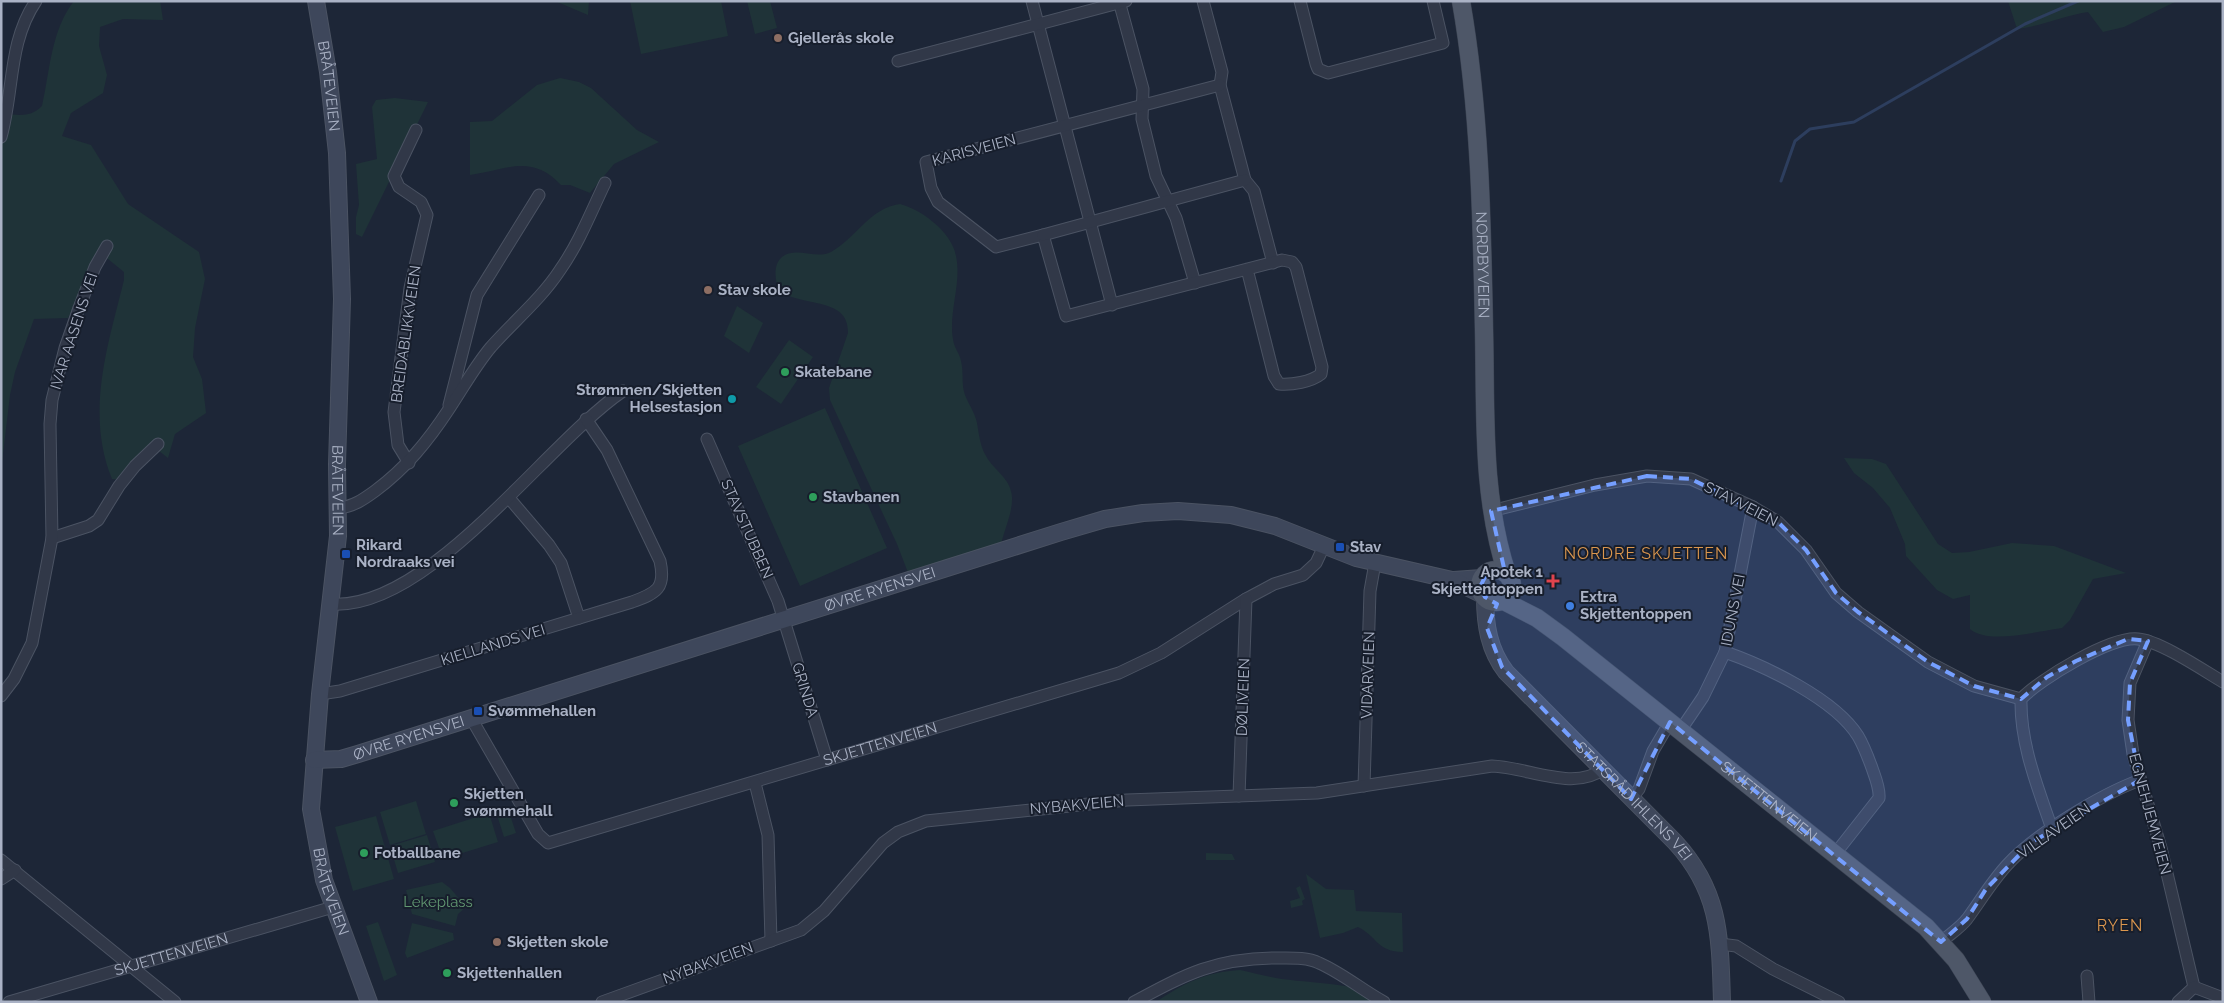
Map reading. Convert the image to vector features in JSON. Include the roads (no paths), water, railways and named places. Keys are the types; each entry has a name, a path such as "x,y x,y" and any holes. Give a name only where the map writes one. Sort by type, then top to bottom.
{"main road":[{"name":"NORDBYVEIEN","path":"1461,1 1470,63 1475,123 1484,321 1485,438 1493,530 1489,591"},
{"name":"NORDBYVEIEN","path":"1493,530 1509,580"},
{"path":"1495,570 1509,580 1508,596 1489,591 1495,570"},
{"name":"SKJETTENVEIEN","path":"1509,580 1537,618"},
{"name":"SKJETTENVEIEN","path":"1489,591 1537,618 1675,726 1942,942 1965,973 1982,1002"}],"street":[{"path":"1,137 7,113 18,39 26,18 36,1"},
{"name":"BRÅTEVEIEN","path":"316,1 333,111 339,188 342,299 337,464 337,548 320,694 311,798 313,830 320,868 369,1002"},
{"path":"1032,1 1112,305"},
{"path":"1203,1 1222,72 1220,85 1245,180 1254,191 1273,263"},
{"path":"1300,1 1316,64 1318,69 1328,73 1443,43 1433,1"},
{"path":"898,62 1122,2 1144,89 1142,119 1156,176 1168,200 1195,283"},
{"name":"KARISVEIEN","path":"1220,85 926,162 932,188 938,202 996,247 1245,180"},
{"name":"BREIDABLIKKVEIEN","path":"409,463 398,445 394,412 410,288 427,215 421,202 398,187 394,176 416,130"},
{"path":"338,508 358,502 409,463 449,409 470,374 491,347 540,296 560,271 581,235 605,183"},
{"path":"449,409 450,393 468,337 477,295 539,196"},
{"path":"1043,235 1066,316 1247,269 1288,260 1296,267 1322,367 1321,374 1316,378 1288,385 1279,384 1274,376 1247,269"},
{"name":"IVAR AASENS VEI","path":"1,696 14,679 32,643 52,538 50,424 52,400 65,348 79,308 95,267 108,246"},
{"path":"331,604 342,605 361,601 406,580 454,547 509,498 586,419 623,391"},
{"name":"KIELLANDS VEI","path":"320,694 340,692 650,596 661,585 663,576 660,561 607,450 586,419"},
{"name":"STAVSTUBBEN","path":"707,439 778,601 784,619"},
{"path":"52,538 89,526 98,520 124,480 158,444"},
{"name":"STAVVEIEN","path":"1491,511 1595,485 1647,476 1691,479 1753,507 1778,522 1794,536 1836,593 1858,612 1928,662 1974,686 2021,699"},
{"path":"509,498 549,545 560,563 579,618"},
{"name":"IDUNS VEI","path":"1631,798 1639,789 1651,755 1703,697 1725,652 1753,507"},
{"name":"ØVRE RYENSVEI","path":"314,760 349,756 1078,527 1143,513 1191,511 1244,517 1275,526 1324,546 1375,563 1452,580 1489,591"},
{"name":"SKJETTENVEIEN","path":"471,718 538,834 548,843 755,783 1119,672 1161,653 1246,599 1274,584 1307,572 1318,559 1324,546"},
{"name":"VIDARVEIEN","path":"1364,786 1370,591 1375,563"},
{"name":"STATSRÅD IHLENS VEI","path":"1489,591 1487,628 1492,649 1506,672 1681,849 1699,873 1715,912 1720,944 1722,1002"},
{"name":"DØLIVEIEN","path":"1239,796 1246,599"},
{"name":"GRINDA","path":"784,619 827,760"},
{"path":"2052,829 2028,755 2023,730 2021,699 2047,677 2076,661 2128,639 2148,641 2223,682"},
{"name":"EGNEHJEMVEIEN","path":"2148,641 2130,683 2128,720 2140,780 2160,848 2194,987"},
{"path":"1725,652 1755,662 1791,682 1827,706 1857,736 1874,776 1879,798 1834,854"},
{"name":"NYBAKVEIEN","path":"602,1002 801,930 824,911 883,843 898,832 926,821 1127,800 1317,793 1492,766 1517,768 1573,780 1592,777 1603,769"},
{"name":"VILLAVEIEN","path":"1942,942 1967,919 1986,889 2010,862 2032,842 2126,785 2140,780"},
{"path":"755,783 768,835 771,941"},
{"path":"1,860 175,1002"},
{"path":"1,878 14,870"},
{"name":"SKJETTENVEIEN","path":"9,1002 333,907"},
{"path":"1720,944 1736,946 1764,964 1839,1002"},
{"path":"1134,1002 1204,967 1222,962 1255,958 1302,959 1318,962 1384,1002"},
{"path":"2087,976 2089,1002"},
{"path":"2178,1002 2194,987 2223,998"}],"waterway":[{"path":"1781,181 1795,141 1810,129 1854,122 2025,24 2078,1"}],"place":[{"name":"Gjellerås skole","path":"778,38"},
{"name":"Stav skole","path":"708,290"},
{"name":"Skatebane","path":"785,372"},
{"name":"Strømmen/Skjetten Helsestasjon","path":"732,399"},
{"name":"Stavbanen","path":"813,497"},
{"name":"Stav","path":"1340,547"},
{"name":"Rikard Nordraaks vei","path":"346,554"},
{"name":"Apotek 1 Skjettentoppen","path":"1553,581"},
{"name":"Extra Skjettentoppen","path":"1570,606"},
{"name":"Svømmehallen","path":"478,711"},
{"name":"Skjetten svømmehall","path":"454,803"},
{"name":"Fotballbane","path":"364,853"},
{"name":"Skjetten skole","path":"497,942"},
{"name":"Skjettenhallen","path":"447,973"}],"district":[{"name":"NORDRE SKJETTEN","path":"1646,553"},
{"name":"RYEN","path":"2120,925"}],"park label":[{"name":"Lekeplass","path":"438,902"}]}
